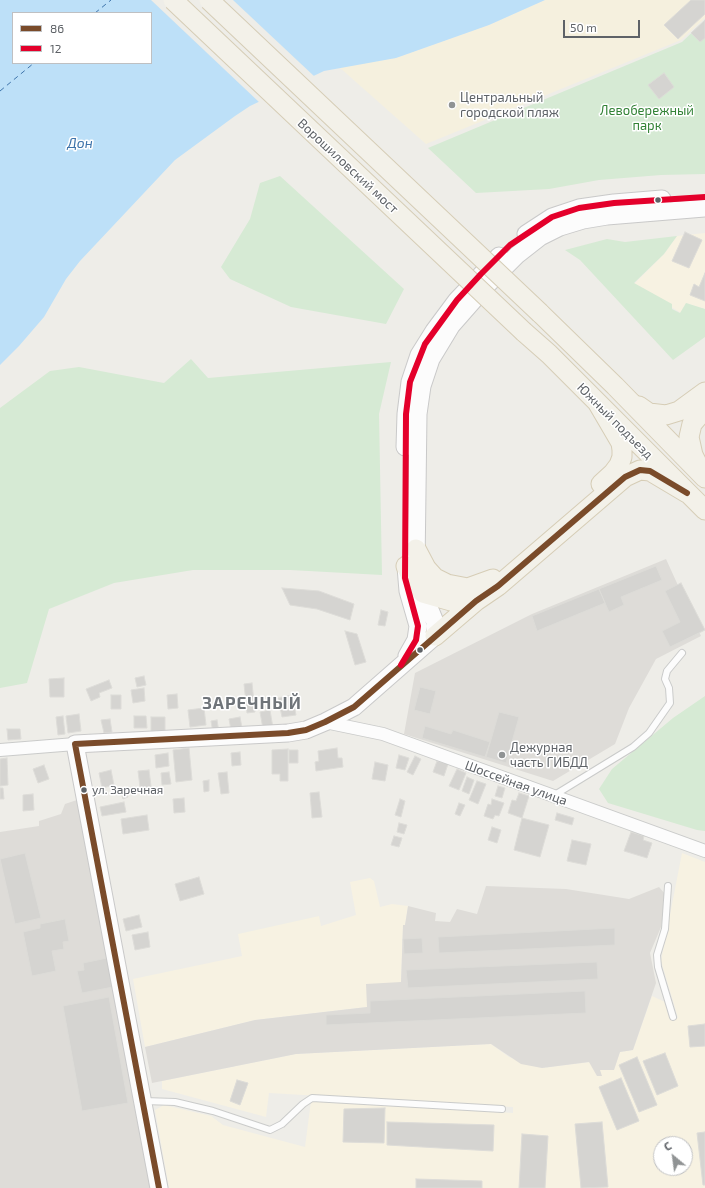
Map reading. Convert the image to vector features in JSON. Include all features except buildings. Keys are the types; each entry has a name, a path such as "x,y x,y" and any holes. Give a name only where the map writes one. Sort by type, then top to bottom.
{"main road":[{"name":"Ворошиловский мост","path":"173,0 524,332"},
{"name":"Ворошиловский мост","path":"209,0 540,313"},
{"path":"401,665 416,640 418,626 408,591 406,566 406,414 410,382 425,344 457,300 510,245 552,217 579,208 614,202 705,197"},
{"path":"435,636 435,622 423,593 416,567 418,414 422,386 431,359 451,326 466,308 517,255 540,237 560,227 583,220 616,215 705,208"},
{"name":"Южный подъезд","path":"540,313 705,477"},
{"name":"Южный подъезд","path":"524,332 597,402 705,510"},
{"path":"615,386 649,413 661,415 679,411 705,392"},
{"path":"476,601 492,579 613,473 619,464 622,457 621,442 597,402"},
{"path":"705,409 692,424 689,437 693,455 705,477"},
{"path":"159,1188 75,744 288,733 306,730 354,707 476,601 498,586 625,477 633,472 650,470 687,493"},
{"path":"416,549 426,568 435,578 447,584 468,588 492,579"},
{"path":"406,566 413,581 423,593 451,601 476,601"}],"street":[{"name":"Шоссейная улица","path":"325,722 383,734 705,851"},
{"path":"0,750 75,744"}],"lane":[{"path":"553,796 632,748 649,733 670,703 669,688 665,679 667,671 682,653"},
{"path":"668,886 665,929 657,955 658,967 673,1017"},
{"path":"143,1101 175,1102 213,1111 270,1130 282,1124 303,1104 312,1098 502,1109"}],"shaded area":[{"path":"705,233 705,309 686,303 681,313 634,284 664,254 677,236"},
{"path":"666,559 701,636 656,659 629,708 615,744 553,781 404,734 415,673 532,614"},
{"path":"77,800 116,993 129,1078 150,1188 0,1188 0,832 39,826 39,821 61,814 65,804"},
{"path":"682,853 705,862 705,1188 169,1188 155,1110 164,1105 211,1116 223,1125 305,1147 311,1101 386,1104 513,1113 513,1107 269,1093 266,1117 162,1089 162,1081 296,1054 491,1044 509,1057 542,1068 590,1062 597,1076 601,1075 600,1070 614,1069 620,1052 633,1050 652,996 665,1002 670,1019 678,1018 661,961"},
{"path":"370,878 374,881 380,907 392,904 408,906 405,925 403,926 401,983 367,1007 255,1020 145,1047 133,979 242,956 238,934 319,916 321,926 356,915 350,882"},
{"path":"486,886 566,889 629,899 659,887 666,895 661,927 650,953 656,983 633,1050 620,1052 614,1070 600,1070 602,1076 597,1076 589,1062 542,1068 521,1064 491,1044 296,1054 152,1083 145,1047 255,1020 367,1007 366,984 401,982 403,925 405,925 408,906 436,913 435,921 450,922 457,909 477,914"}],"green space":[{"name":"Левобережный парк","path":"705,20 705,174 661,175 599,180 549,189 476,193 428,148 682,42"},
{"path":"280,176 404,289 386,324 291,307 230,279 221,267 250,219 260,183"},
{"path":"677,236 664,254 634,283 672,304 672,309 680,313 686,303 705,309 705,337 673,360 580,260 565,250 607,239 625,242"},
{"path":"191,359 208,378 391,362 379,414 382,575 290,570 193,570 114,583 49,609 27,683 0,688 0,408 50,371 79,367 164,383"},
{"path":"705,696 705,831 697,830 608,803 599,789 612,769 673,718"}],"sand":[{"name":"Центральный городской пляж","path":"545,0 705,0 705,18 681,40 426,144 339,67 396,58 489,25"}],"water":[{"name":"Дон","path":"0,0 545,0 489,25 396,58 324,71 250,106 175,160 80,261 66,279 44,317 0,365"}],"pier":[{"path":"151,0 233,0 315,77 260,103"}],"ferry route":[{"path":"96,12 111,0"},
{"path":"0,91 33,64"}],"transit line":[{"name":"12","path":"401,665 416,640 418,626 405,578 406,414 410,382 425,344 457,300 481,274 510,245 552,217 579,208 614,203 705,197"},
{"name":"86","path":"159,1188 75,744 288,733 306,730 354,707 476,601 498,586 625,477 640,470 650,471 687,493"}],"place":[{"name":"Центральный городской пляж","path":"452,105"},
{"name":"Дежурная часть ГИБДД","path":"502,755"},
{"name":"ул. Заречная","path":"84,790"}],"district":[{"name":"ЗАРЕЧНЫЙ","path":"252,703"}]}
